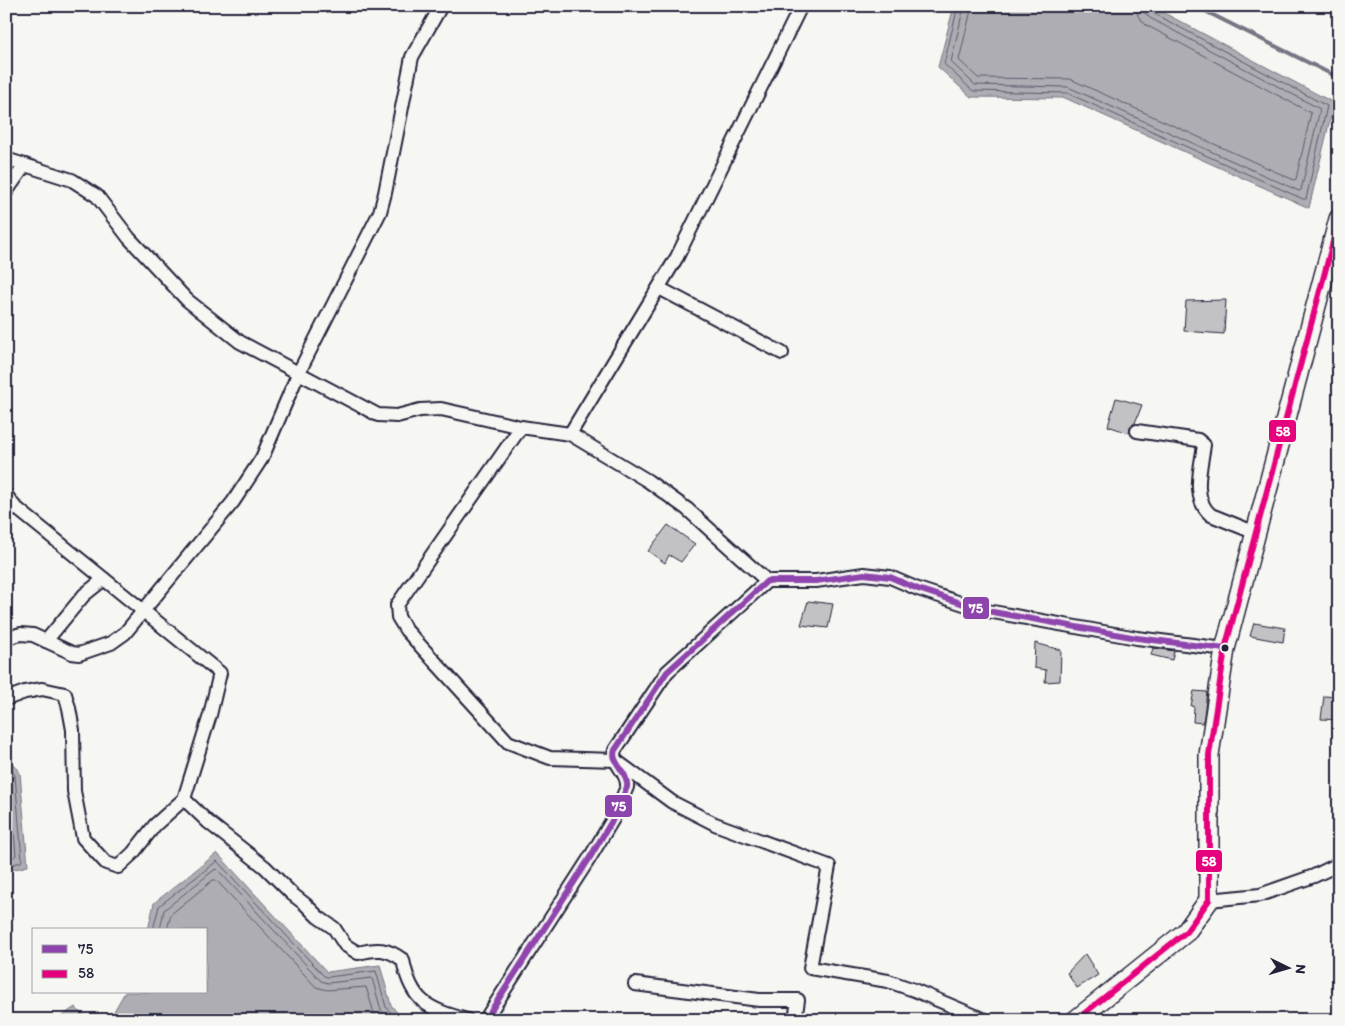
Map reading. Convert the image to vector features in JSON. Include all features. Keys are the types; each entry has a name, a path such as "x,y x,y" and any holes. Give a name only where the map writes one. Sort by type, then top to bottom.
{"street":[{"path":"6,638 27,634 72,653 79,654 117,639 143,612 233,502 262,458 298,374 380,212 412,56 441,6"},
{"path":"570,434 677,257 801,6"},
{"path":"6,159 72,180 97,196 129,238 187,300 240,342 298,374 378,414 397,416 420,410 441,409 521,427 570,434 648,481 687,509 767,581 816,581 864,574 890,577 918,589 982,610 1137,638 1225,649"},
{"path":"6,192 24,165"},
{"path":"1076,1020 1186,932 1209,900 1209,755 1225,649 1339,219"},
{"path":"659,288 782,353"},
{"path":"521,427 397,605 398,617 406,630 508,742 550,758 615,760 672,802 715,824 829,866 810,968 888,981 985,1020"},
{"path":"1137,431 1202,442 1204,445 1198,491 1200,501 1211,515 1256,533"},
{"path":"6,495 14,506 220,673 210,715 184,799 155,825 133,853 118,867 106,864 83,838 74,791 73,730 70,708 65,694 42,689 25,692 6,699"},
{"path":"46,641 84,595 104,580"},
{"path":"485,1020 613,819 628,782 615,760 613,754 615,750 667,672 767,581"},
{"path":"184,799 208,822 265,867 318,917 334,928 346,945 358,954 373,949 391,951 403,960 406,979 416,994 426,1004 444,1013 467,1020"},
{"path":"1209,900 1260,895 1314,876 1339,864"},
{"path":"634,984 759,1000 798,1000 795,1020"}],"water":[{"path":"954,6 1151,6 1334,103 1309,208 1065,98 971,97 938,67"},
{"path":"6,755 20,773 28,866 6,871"},
{"path":"217,853 327,972 380,965 391,1005 403,1020 109,1020 124,994 208,994 208,928 148,928 154,903"},
{"path":"75,1007 88,1020 56,1020"}],"building":[{"path":"1226,300 1224,334 1184,331 1186,301"},
{"path":"1116,398 1142,405 1135,423 1130,426 1129,433 1108,426"},
{"path":"668,525 695,544 681,562 669,555 665,563 648,551"},
{"path":"808,601 833,604 828,628 801,625"},
{"path":"1254,623 1285,628 1283,642 1250,636"},
{"path":"1035,643 1061,650 1060,681 1045,682 1046,670 1034,668"},
{"path":"1153,648 1174,651 1172,660 1151,655"},
{"path":"1194,691 1207,692 1203,723 1193,722 1194,707 1191,706"},
{"path":"1324,696 1339,697 1339,720 1321,719"},
{"path":"1085,954 1098,975 1077,988 1067,973"}],"waterway":[{"path":"1195,6 1339,78"}],"transit line":[{"name":"58","path":"1076,1020 1186,932 1209,900 1209,755 1225,649 1339,219"},
{"name":"75","path":"485,1020 613,819 627,787 625,777 615,759 615,750 667,672 767,581 816,581 864,574 890,577 918,589 982,610 1137,638 1225,649"}]}
